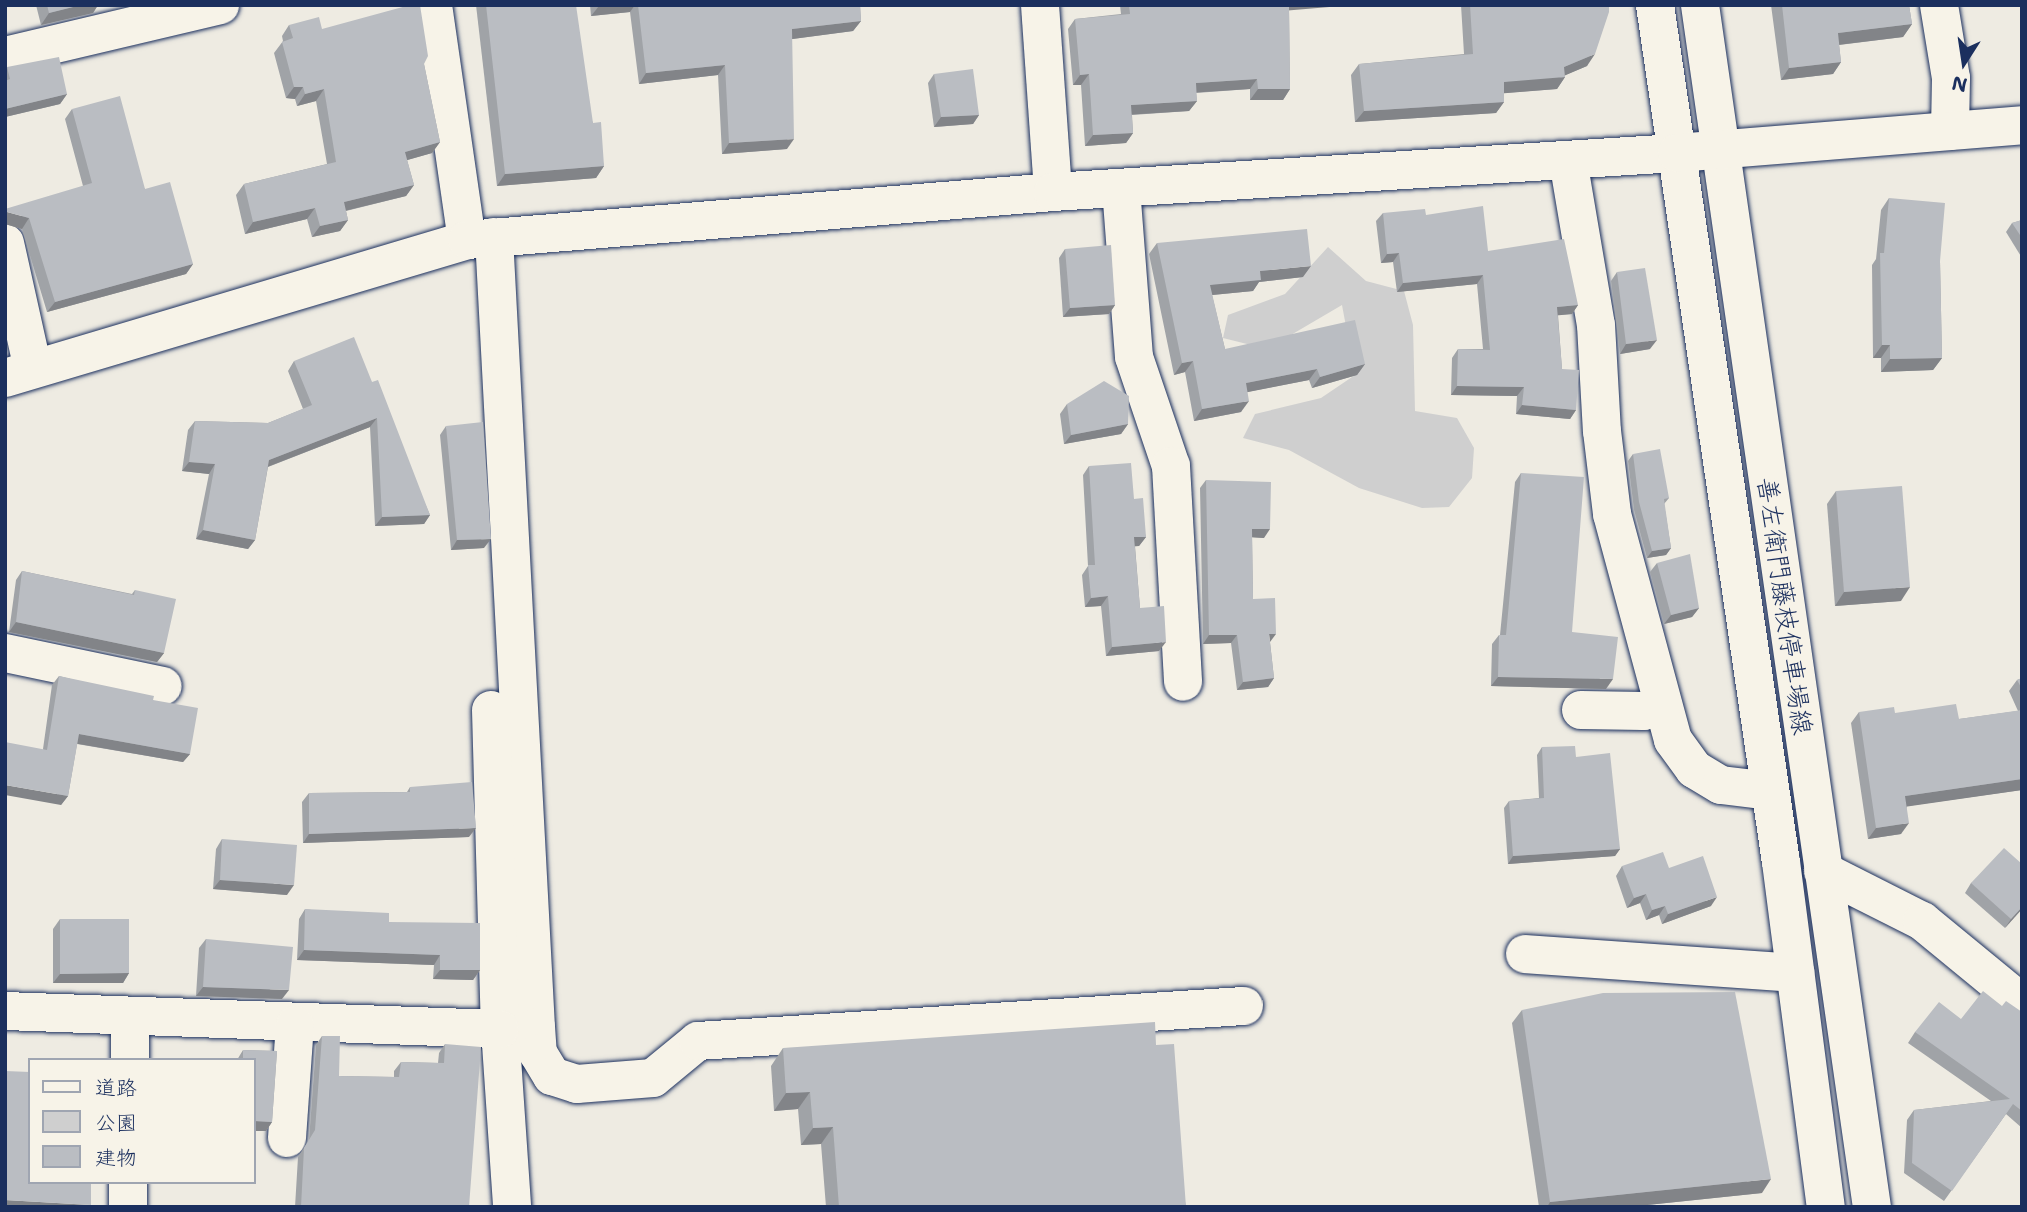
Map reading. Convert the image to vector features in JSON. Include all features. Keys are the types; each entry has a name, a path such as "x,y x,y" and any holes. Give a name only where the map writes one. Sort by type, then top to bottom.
{"street":[{"path":"5,56 220,5"},
{"path":"433,5 481,239 538,1053 552,1076 578,1084 653,1078 698,1041 1244,1006"},
{"path":"1040,5 1053,192"},
{"name":"善左衛門藤枝停車場線","path":"1655,5 1770,791 1826,1207"},
{"name":"善左衛門藤枝停車場線","path":"1700,5 1872,1207"},
{"path":"1939,5 1951,78 1950,131"},
{"path":"5,243 19,374 481,239 1053,192 1677,153 2022,125"},
{"path":"1568,160 1596,325 1602,431 1612,514 1673,740 1693,769 1721,785 1770,791"},
{"path":"1121,188 1134,357 1171,466 1183,682"},
{"path":"5,653 163,686"},
{"path":"1581,710 1644,711 1663,704"},
{"path":"491,710 500,1029 512,1207"},
{"path":"1823,870 1922,921 2022,1003"},
{"path":"1525,954 1795,973"},
{"path":"5,1011 295,1025 500,1029"},
{"path":"130,1017 130,1058"},
{"path":"287,1138 295,1025"},
{"path":"128,1184 128,1207"}],"green space":[{"path":"1328,247 1366,281 1404,291 1413,325 1415,411 1457,418 1474,448 1472,478 1449,507 1422,508 1359,488 1289,450 1243,438 1255,414 1321,398 1355,375 1342,305 1267,349 1223,338 1228,315 1285,294"}],"building":[{"path":"47,5 81,5 49,13"},
{"path":"410,5 420,5 428,56 424,64 440,142 405,152 414,185 344,202 348,220 320,226 315,208 253,222 244,184 336,162 324,89 305,94 303,87 294,87 282,42 293,38 289,25 319,17 322,29"},
{"path":"486,5 576,5 593,123 601,122 604,166 505,174"},
{"path":"638,5 860,5 861,21 792,29 794,139 729,143 725,65 646,73"},
{"path":"1129,5 1289,5 1290,89 1258,89 1257,79 1196,83 1197,101 1131,105 1133,133 1093,135 1089,74 1080,75 1075,19 1130,14"},
{"path":"1470,5 1609,5 1609,12 1595,54 1564,67 1565,77 1504,82 1504,102 1364,111 1359,64 1473,54"},
{"path":"1782,5 1909,5 1912,24 1838,33 1841,62 1789,68"},
{"path":"59,57 67,94 5,109 5,81 10,79 7,67"},
{"path":"973,69 979,115 941,117 934,74"},
{"path":"120,96 145,189 170,182 193,264 55,302 29,218 5,213 5,209 92,183 72,109"},
{"path":"1889,198 1945,203 1940,261 1942,358 1890,359 1890,345 1882,345 1880,253 1884,253"},
{"path":"1483,206 1488,251 1564,239 1578,305 1557,307 1562,369 1579,370 1576,410 1522,405 1524,387 1457,386 1458,349 1490,350 1483,275 1403,283 1399,253 1387,254 1383,213 1425,209 1426,215"},
{"path":"2022,220 2022,238 2012,223"},
{"path":"1307,229 1311,266 1260,271 1261,280 1210,285 1225,349 1355,320 1365,364 1320,377 1317,369 1246,383 1249,401 1202,409 1193,361 1182,363 1157,243"},
{"path":"1111,245 1115,305 1070,308 1065,249"},
{"path":"1645,268 1657,340 1626,344 1617,272"},
{"path":"354,337 372,382 378,380 430,515 382,517 377,418 269,460 255,540 203,530 215,464 189,462 195,421 268,423 312,405 294,361"},
{"path":"1104,381 1129,396 1128,424 1071,435 1067,404"},
{"path":"483,422 491,539 457,540 446,426"},
{"path":"1660,449 1669,498 1664,499 1671,548 1652,551 1639,502 1633,454"},
{"path":"1131,463 1134,499 1143,498 1146,537 1134,537 1140,608 1164,606 1166,642 1112,647 1108,596 1091,598 1088,565 1095,565 1089,466"},
{"path":"1521,473 1584,477 1572,632 1618,637 1613,679 1498,677 1499,635 1506,635"},
{"path":"1206,480 1271,482 1270,529 1252,529 1253,599 1275,598 1276,634 1269,634 1274,678 1243,682 1237,635 1209,635"},
{"path":"1902,486 1910,587 1844,592 1836,491"},
{"path":"1690,554 1699,608 1671,615 1657,563"},
{"path":"22,571 134,595 135,590 176,599 164,653 16,622"},
{"path":"59,676 154,696 153,700 198,708 190,754 79,734 68,796 5,785 5,742 47,750"},
{"path":"1956,704 1959,719 2022,710 2022,779 1905,796 1909,823 1876,828 1859,712 1894,707 1895,713"},
{"path":"1575,746 1576,757 1610,753 1620,849 1513,856 1509,801 1544,798 1542,747"},
{"path":"472,782 476,828 309,834 309,793 410,792 410,787"},
{"path":"222,839 297,845 294,885 220,880"},
{"path":"2004,848 2022,864 2022,907 2011,919 1971,883"},
{"path":"1663,852 1669,868 1703,856 1717,897 1668,914 1665,906 1652,910 1646,894 1634,898 1622,866"},
{"path":"305,909 389,913 389,922 480,923 480,970 440,970 440,955 304,950"},
{"path":"60,919 129,919 129,973 60,974"},
{"path":"206,939 293,947 289,990 203,987"},
{"path":"1983,991 2002,1006 2006,1001 2022,1012 2022,1111 2013,1104 1952,1191 1912,1163 1914,1110 2010,1099 1915,1032 1939,1002 1961,1019"},
{"path":"1735,992 1771,1179 1550,1202 1522,1010 1603,993"},
{"path":"1155,1022 1156,1045 1174,1044 1186,1207 839,1207 833,1127 813,1128 810,1092 786,1093 783,1048"},
{"path":"322,1036 340,1036 339,1076 399,1077 401,1062 444,1063 445,1044 481,1047 469,1207 301,1207 304,1148 315,1130"},
{"path":"243,1050 277,1051 272,1122 256,1121 256,1058 243,1058"},
{"path":"5,1071 28,1072 28,1184 91,1184 91,1205 5,1200"}]}
